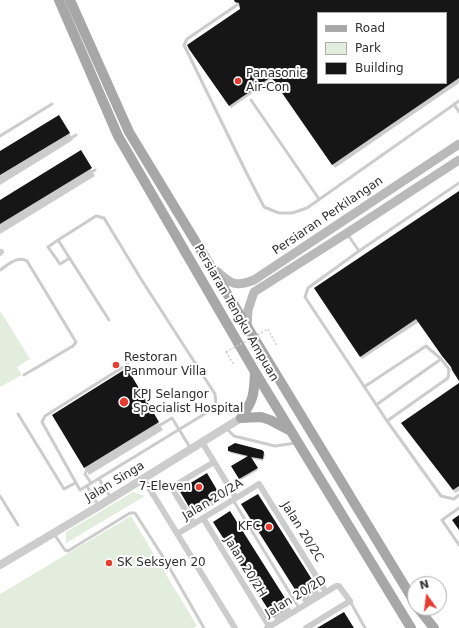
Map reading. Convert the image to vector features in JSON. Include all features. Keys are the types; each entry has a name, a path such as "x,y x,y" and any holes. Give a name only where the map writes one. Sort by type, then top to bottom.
{"main road":[{"name":"Persiaran Tengku Ampuan","path":"59,0 118,136 290,431 410,628"},
{"name":"Persiaran Tengku Ampuan","path":"70,0 129,132 208,265 407,590"},
{"name":"Persiaran Perkilangan","path":"208,265 229,282 238,285 254,280 459,144"},
{"path":"246,327 248,310 254,292 348,233 459,160"},
{"path":"241,418 251,404 254,393 255,372"},
{"path":"241,418 266,419 290,431"},
{"path":"423,616 430,628"},
{"path":"424,616 434,628"}],"street":[{"name":"Jalan Singa","path":"0,565 241,418"},
{"path":"202,442 234,499"},
{"path":"194,524 173,490 174,486 214,462"},
{"path":"143,478 235,628"},
{"name":"Jalan 20/2A","path":"177,534 259,484"},
{"name":"Jalan 20/2C","path":"259,484 326,592"},
{"name":"Jalan 20/2H","path":"203,518 268,627"},
{"name":"Jalan 20/2D","path":"268,627 338,586 350,602"},
{"path":"306,628 350,602"}],"lane":[{"path":"237,5 187,39 184,45 264,207 279,213 292,213 307,208 459,101"},
{"path":"251,100 319,199"},
{"path":"0,136 52,104"},
{"path":"454,104 459,112"},
{"path":"0,182 76,135"},
{"path":"0,229 96,170"},
{"path":"459,183 359,251 308,288 305,296 376,405 441,496 454,499 459,495"},
{"path":"70,258 60,264 48,247 96,216 104,218 141,279 215,394 216,404 211,410 80,490 42,422 45,416 128,364"},
{"path":"348,233 359,251"},
{"path":"58,240 109,320"},
{"path":"0,270 18,258 23,258 27,261 76,342 73,346 24,375"},
{"path":"364,387 426,346 449,369 448,378 387,421"},
{"path":"376,405 441,360"},
{"path":"18,414 64,489 75,483"},
{"path":"91,483 85,474 87,469 172,418 191,449"},
{"path":"226,427 234,436 275,446 298,442"},
{"path":"99,479 111,498"},
{"path":"87,486 99,506"},
{"path":"0,496 18,525"},
{"path":"234,499 299,608"},
{"path":"459,508 442,520 459,545"},
{"path":"53,532 65,550 68,551 130,514 135,513 204,628"},
{"path":"350,602 365,628"}],"path":[{"path":"234,365 226,352 268,329 278,346"}],"green space":[{"path":"1,312 30,359 17,367 22,375 0,387 0,313"},
{"path":"133,492 145,496 66,543 66,532"},
{"name":"SK Seksyen 20","path":"131,516 197,626 193,628 0,628 0,594"}],"building":[{"name":"Panasonic Air-Con","path":"234,0 459,0 459,78 332,165 271,77 229,106 189,49 187,45 240,9 239,3 235,2"},
{"path":"59,115 70,133 0,175 0,151"},
{"path":"81,150 92,168 0,224 0,200"},
{"path":"459,191 459,381 451,367 416,319 360,357 314,288"},
{"path":"127,368 159,422 84,468 52,415"},
{"path":"459,383 459,486 453,490 401,423"},
{"path":"235,443 262,450 264,452 263,459 251,457 258,468 239,479 231,466 248,456 228,451 228,447"},
{"path":"207,473 220,495 192,512 179,490"},
{"path":"258,494 318,589 301,599 241,504"},
{"path":"230,511 290,606 273,617 213,522"},
{"path":"459,515 459,530 452,520"},
{"path":"344,612 354,628 317,628"}],"place":[{"name":"Panasonic Air-Con","path":"238,81"},
{"name":"Restoran Panmour Villa","path":"116,365"},
{"name":"KPJ Selangor Specialist Hospital","path":"124,402"},
{"name":"7-Eleven","path":"199,487"},
{"name":"KFC","path":"269,527"},
{"name":"SK Seksyen 20","path":"109,563"}]}
